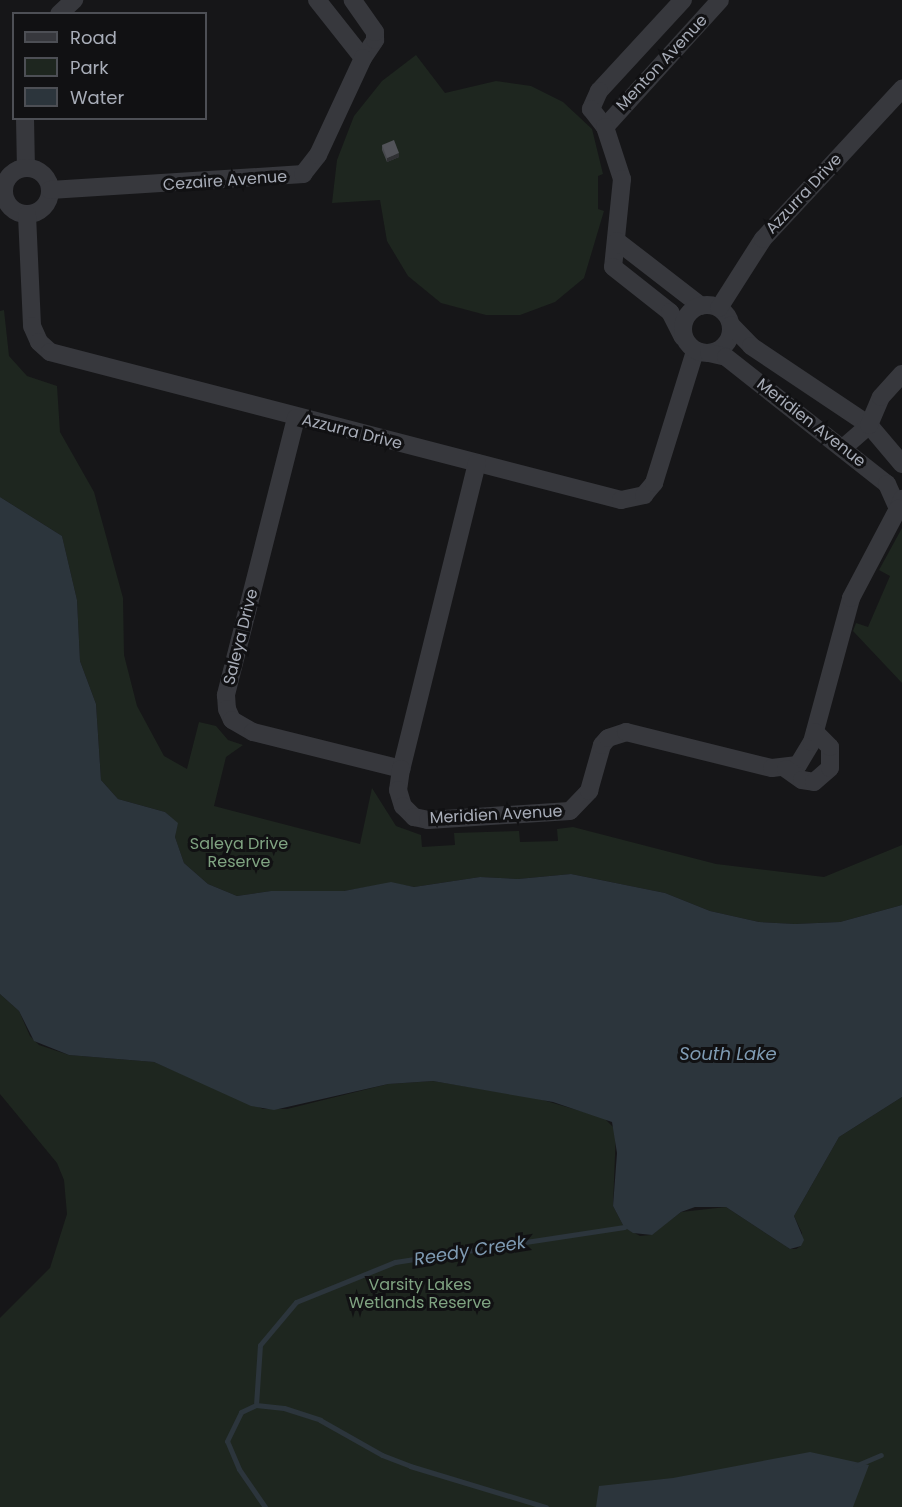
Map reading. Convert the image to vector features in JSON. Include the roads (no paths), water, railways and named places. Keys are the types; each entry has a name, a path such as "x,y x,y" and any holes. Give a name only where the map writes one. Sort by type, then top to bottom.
{"street":[{"path":"61,12 74,0"},
{"path":"347,0 322,7 363,58"},
{"name":"Cezaire Avenue","path":"50,190 303,174 318,156 363,58 375,40 375,32 353,0"},
{"name":"Menton Avenue","path":"617,241 622,179 605,128 591,110 598,91 683,0"},
{"name":"Menton Avenue","path":"605,128 720,0"},
{"name":"Azzurra Drive","path":"719,309 764,239 902,89"},
{"path":"25,120 26,168"},
{"path":"26,168 42,174 50,190 44,207 27,214 11,208 2,192 8,178 26,168"},
{"name":"Azzurra Drive","path":"27,214 32,326 39,342 50,352 296,418 621,500 644,495 654,483 696,347"},
{"path":"617,241 701,306 719,309 731,325 728,342 696,347 670,312 618,274 612,258 617,241"},
{"path":"696,347 685,318 701,306"},
{"name":"Meridien Avenue","path":"731,325 751,346 869,425 902,464"},
{"name":"Meridien Avenue","path":"696,347 726,357 887,484 900,504 844,616 807,754 798,765 786,769"},
{"path":"843,448 869,425 881,397 902,374"},
{"name":"Saleya Drive","path":"296,418 226,695 227,709 232,720 253,732 401,769"},
{"name":"Meridien Avenue","path":"477,463 401,769 398,790 403,806 414,817 451,820 570,811 589,791 602,745 608,738 626,732 786,769 802,780 814,782 830,768 830,747 814,732"}],"water":[{"name":"South Lake","path":"0,497 62,536 77,600 80,661 96,704 101,780 118,799 165,812 178,823 175,837 184,863 208,884 237,896 271,891 344,891 391,882 414,887 480,877 518,879 571,874 665,893 710,911 759,922 795,924 840,922 902,905 902,1097 839,1137 794,1216 804,1240 801,1246 790,1249 726,1207 695,1207 681,1212 652,1235 633,1233 624,1227 613,1206 617,1153 612,1122 553,1102 433,1081 388,1084 274,1110 251,1106 154,1062 69,1055 34,1041 19,1011 0,994"},
{"path":"810,1452 869,1465 853,1507 596,1507 599,1486 673,1478"}],"waterway":[{"name":"Reedy Creek","path":"256,1405 260,1345 296,1302 395,1262 624,1227"},
{"name":"Reedy Creek","path":"265,1507 239,1469 227,1441 241,1412 256,1405 284,1408 320,1420 382,1455 410,1466 546,1507"},
{"name":"Reedy Creek","path":"855,1466 881,1455"}],"park label":[{"name":"Saleya Drive Reserve","path":"239,853"},
{"name":"Varsity Lakes Wetlands Reserve","path":"420,1294"}]}
